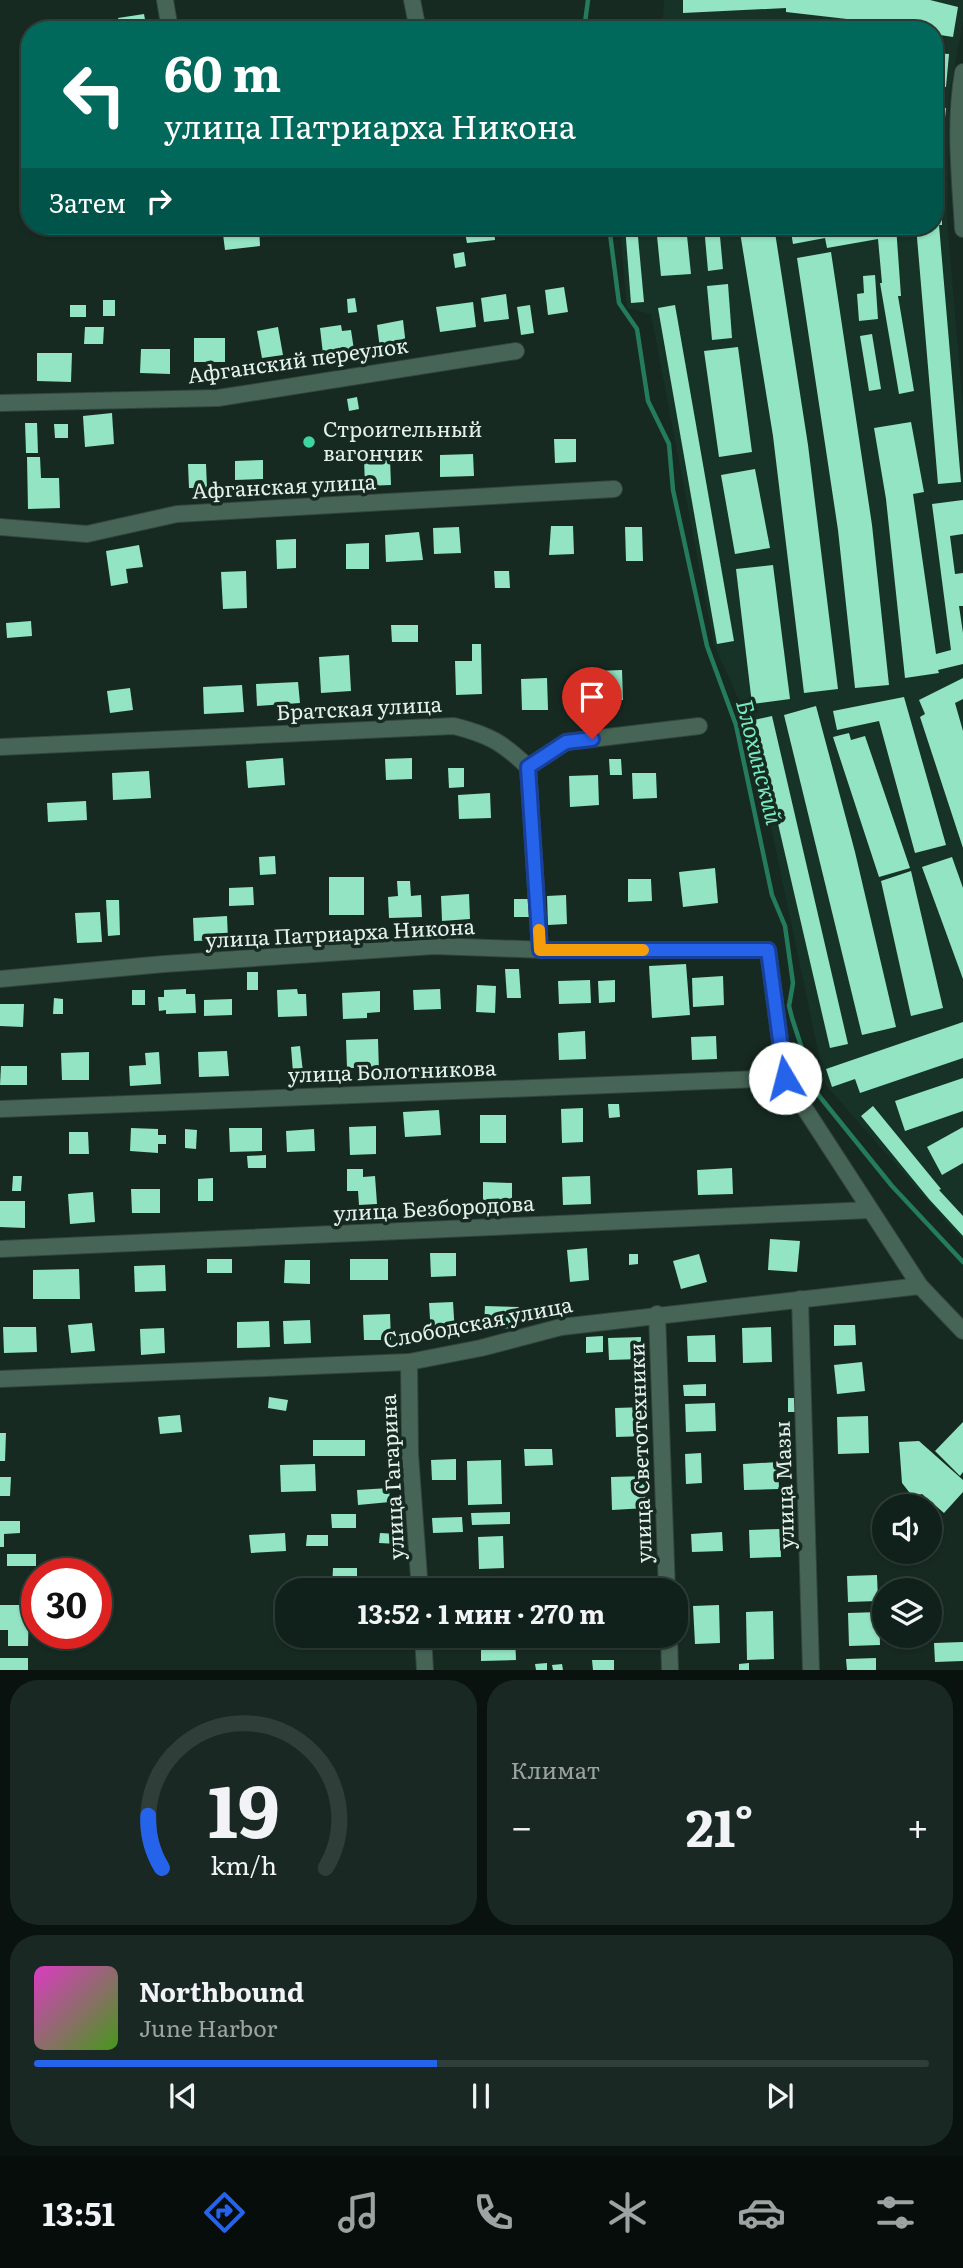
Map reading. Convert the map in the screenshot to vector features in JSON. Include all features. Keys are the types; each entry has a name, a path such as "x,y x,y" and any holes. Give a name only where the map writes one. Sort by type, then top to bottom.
{"street":[{"path":"166,0 169,21"},
{"path":"412,0 416,21"},
{"path":"963,72 958,98 963,229"},
{"name":"Афганский переулок","path":"0,403 218,398 516,351"},
{"name":"Афганская улица","path":"0,527 87,534 177,514 614,489"},
{"name":"Братская улица","path":"0,747 454,726 484,734 506,746 528,767"},
{"path":"540,950 528,767 566,742 699,726"},
{"name":"улица Патриарха Никона","path":"0,979 164,964 434,946 540,950 768,950 785,1078"},
{"path":"785,1078 920,1286 963,1331"},
{"name":"улица Болотникова","path":"0,1109 785,1078"},
{"name":"улица Безбородова","path":"0,1249 870,1210"},
{"name":"Слободская улица","path":"0,1379 409,1362 481,1348 561,1327 920,1286"},
{"name":"улица Мазы","path":"800,1299 811,1670"},
{"name":"улица Светотехники","path":"657,1314 667,1578"},
{"name":"улица Гагарина","path":"409,1362 410,1454 419,1578"},
{"path":"424,1648 425,1670"},
{"path":"669,1648 670,1670"}],"shaded area":[{"path":"664,0 963,0 963,22 949,96 947,221 963,407 963,1241 825,1084 749,722 714,645 651,314 627,308 621,235 943,235 943,21 663,21"}],"building":[{"path":"683,0 930,0 958,7 953,37 943,35 943,21 864,21 786,12 786,8 683,13"},
{"path":"144,14 145,21 118,21 118,18"},
{"path":"943,54 949,54 946,87 943,87"},
{"path":"943,108 946,108 943,138"},
{"path":"223,235 259,235 260,246 225,250"},
{"path":"465,235 495,235 495,240 467,243"},
{"path":"626,235 638,235 644,302 631,303"},
{"path":"657,235 687,235 691,274 661,276"},
{"path":"705,235 720,235 723,269 708,271"},
{"path":"740,235 775,235 808,445 838,689 804,693 773,436"},
{"path":"792,235 897,235 901,296 898,296 914,391 899,394 880,283 878,239 827,248 825,238 793,244"},
{"path":"917,235 940,235 961,482 938,484"},
{"path":"464,252 466,266 455,268 453,254"},
{"path":"831,252 872,525 889,685 855,688 838,530 797,258"},
{"path":"875,275 878,319 859,321 857,294 864,293 863,276"},
{"path":"728,284 732,338 712,340 707,286"},
{"path":"564,287 568,312 548,315 545,290"},
{"path":"506,294 509,319 484,322 481,298"},
{"path":"355,298 357,312 348,313 347,299"},
{"path":"103,300 115,300 115,316 103,316"},
{"path":"473,302 476,327 440,332 436,307"},
{"path":"70,305 86,305 86,317 70,317"},
{"path":"530,305 534,333 521,335 517,307"},
{"path":"675,305 734,641 717,644 658,308"},
{"path":"403,320 406,346 380,349 377,325"},
{"path":"341,325 342,331 351,330 354,350 323,354 320,328"},
{"path":"85,327 104,327 103,344 84,344"},
{"path":"278,327 283,355 262,358 257,331"},
{"path":"872,334 881,389 869,391 860,336"},
{"path":"194,338 225,338 225,362 194,362"},
{"path":"738,347 752,452 719,457 704,351"},
{"path":"141,349 170,349 170,374 140,373"},
{"path":"37,353 72,353 71,382 37,381"},
{"path":"357,397 359,409 349,411 347,399"},
{"path":"112,413 114,444 85,447 83,416"},
{"path":"911,422 924,492 913,494 936,654 951,650 932,504 963,500 963,534 950,536 955,574 963,573 963,606 959,606 963,633 963,664 938,670 939,673 905,678 886,499 874,428"},
{"path":"25,423 37,423 38,453 26,453"},
{"path":"54,424 68,424 68,438 55,438"},
{"name":"Строительный вагончик","path":"306,435 310,435 312,449 307,449"},
{"path":"554,439 576,439 576,462 555,463"},
{"path":"473,454 474,476 440,477 440,455"},
{"path":"27,457 40,457 41,478 59,478 60,508 28,509"},
{"path":"364,459 390,459 391,485 365,486"},
{"path":"263,460 263,479 235,480 235,461"},
{"path":"188,464 206,464 207,488 189,488"},
{"path":"755,469 770,548 735,554 721,475"},
{"path":"551,526 573,526 574,554 549,555"},
{"path":"459,527 461,553 434,554 433,528"},
{"path":"625,527 642,527 643,561 626,561"},
{"path":"419,532 423,560 386,562 385,535"},
{"path":"296,539 296,568 277,569 276,540"},
{"path":"369,543 369,569 346,569 346,544"},
{"path":"139,545 143,567 126,569 128,583 111,586 106,551"},
{"path":"773,565 790,699 752,704 736,569"},
{"path":"246,571 247,608 223,609 221,572"},
{"path":"494,571 509,571 510,588 495,588"},
{"path":"31,621 32,636 7,638 6,623"},
{"path":"391,625 418,625 418,642 392,642"},
{"path":"472,644 481,644 482,694 456,695 455,661 472,661"},
{"path":"349,655 351,691 321,693 319,657"},
{"path":"622,670 623,700 596,701 595,671"},
{"path":"547,678 548,710 522,710 521,679"},
{"path":"963,678 963,699 955,703 963,731 963,848 920,717 925,714 919,700"},
{"path":"298,682 300,703 257,706 256,684"},
{"path":"242,685 244,712 204,714 203,687"},
{"path":"130,688 133,710 110,713 107,691"},
{"path":"904,697 946,845 915,853 879,721 837,730 833,711"},
{"path":"816,706 855,852 896,1027 862,1035 784,715"},
{"path":"772,716 848,1044 830,1048 754,720"},
{"path":"849,733 851,740 865,736 910,868 879,877 833,737"},
{"path":"283,758 285,785 248,788 246,761"},
{"path":"412,758 412,779 386,780 385,759"},
{"path":"609,759 621,759 622,775 610,775"},
{"path":"448,768 464,768 464,787 449,788"},
{"path":"149,771 151,798 113,800 112,773"},
{"path":"632,773 656,773 657,798 633,799"},
{"path":"598,775 599,805 570,807 569,776"},
{"path":"490,793 491,818 459,819 458,795"},
{"path":"86,801 87,820 48,822 47,803"},
{"path":"275,856 276,874 260,875 259,857"},
{"path":"952,857 963,888 963,979 922,867"},
{"path":"715,868 718,903 683,907 679,872"},
{"path":"911,871 943,1008 911,1016 881,881"},
{"path":"329,877 364,877 364,915 329,915"},
{"path":"628,879 651,879 652,901 628,902"},
{"path":"397,881 410,881 411,896 421,895 422,917 389,918 388,897 398,896"},
{"path":"253,887 254,905 229,906 229,888"},
{"path":"469,894 470,919 442,921 441,896"},
{"path":"566,895 567,924 548,925 547,896"},
{"path":"514,899 529,899 529,917 514,917"},
{"path":"106,900 119,900 120,935 108,936"},
{"path":"100,912 102,942 77,943 75,913"},
{"path":"227,916 228,940 194,941 193,918"},
{"path":"686,964 690,1015 652,1018 649,966"},
{"path":"505,969 519,969 521,998 507,998"},
{"path":"247,972 258,972 258,990 247,990"},
{"path":"723,976 724,1005 693,1007 692,978"},
{"path":"590,980 591,1003 559,1004 558,981"},
{"path":"615,980 615,1002 599,1003 598,981"},
{"path":"477,985 496,986 495,1013 476,1012"},
{"path":"186,989 186,994 195,994 196,1013 166,1014 166,1010 159,1011 158,997 164,997 164,990"},
{"path":"297,989 298,994 306,994 307,1016 278,1017 277,990"},
{"path":"440,989 441,1009 414,1010 413,990"},
{"path":"132,990 145,990 145,1005 132,1005"},
{"path":"380,991 380,1012 367,1013 367,1018 343,1019 342,993"},
{"path":"54,998 63,999 63,1014 53,1014"},
{"path":"232,999 232,1015 204,1016 204,1000"},
{"path":"0,1004 24,1004 23,1027 0,1026"},
{"path":"963,1022 963,1058 860,1093 855,1079 832,1087 826,1069"},
{"path":"585,1031 586,1059 559,1060 558,1033"},
{"path":"716,1036 717,1059 692,1060 691,1037"},
{"path":"378,1039 379,1072 359,1073 359,1068 347,1068 346,1040"},
{"path":"300,1046 303,1072 293,1072 291,1047"},
{"path":"227,1051 229,1076 199,1077 198,1052"},
{"path":"89,1052 89,1080 62,1080 61,1053"},
{"path":"159,1052 161,1084 130,1086 129,1066 146,1065 145,1053"},
{"path":"1,1066 27,1066 27,1085 0,1085"},
{"path":"424,1066 424,1078 407,1079 406,1068"},
{"path":"963,1078 963,1111 905,1131 895,1101"},
{"path":"608,1104 619,1104 620,1117 609,1118"},
{"path":"873,1106 941,1189 939,1190 963,1216 963,1236 861,1116"},
{"path":"583,1108 583,1142 562,1143 561,1109"},
{"path":"439,1110 441,1135 405,1137 403,1112"},
{"path":"480,1115 506,1115 506,1143 480,1143"},
{"path":"376,1126 376,1154 350,1155 349,1127"},
{"path":"963,1127 963,1163 942,1175 927,1147"},
{"path":"131,1128 158,1129 158,1135 166,1135 166,1144 158,1144 158,1153 130,1151"},
{"path":"229,1128 262,1128 262,1151 230,1152"},
{"path":"185,1129 197,1130 196,1149 185,1148"},
{"path":"314,1129 315,1151 287,1152 286,1131"},
{"path":"69,1132 88,1132 89,1154 69,1154"},
{"path":"266,1155 266,1168 248,1168 247,1156"},
{"path":"732,1168 733,1194 698,1195 697,1170"},
{"path":"347,1169 363,1169 363,1177 375,1176 377,1204 359,1205 358,1191 347,1191"},
{"path":"13,1176 22,1176 21,1191 12,1191"},
{"path":"590,1176 591,1204 563,1205 562,1177"},
{"path":"213,1178 213,1201 198,1201 198,1179"},
{"path":"483,1182 512,1183 512,1209 483,1209"},
{"path":"131,1189 160,1189 160,1213 132,1213"},
{"path":"93,1192 95,1222 70,1224 68,1194"},
{"path":"0,1201 25,1201 25,1228 0,1227"},
{"path":"770,1239 800,1241 797,1272 768,1270"},
{"path":"587,1248 589,1280 570,1282 567,1250"},
{"path":"430,1253 456,1253 456,1276 431,1277"},
{"path":"629,1254 638,1254 638,1264 629,1265"},
{"path":"699,1254 707,1282 681,1289 673,1261"},
{"path":"207,1259 232,1259 232,1273 207,1273"},
{"path":"350,1259 388,1259 388,1280 350,1280"},
{"path":"285,1260 310,1260 310,1284 284,1283"},
{"path":"165,1265 166,1291 135,1292 134,1266"},
{"path":"79,1269 80,1299 33,1299 33,1270"},
{"path":"453,1302 455,1334 431,1336 429,1303"},
{"path":"485,1306 519,1307 518,1329 484,1327"},
{"path":"390,1314 391,1340 364,1340 363,1315"},
{"path":"310,1320 311,1343 284,1344 283,1321"},
{"path":"269,1321 270,1347 237,1348 237,1322"},
{"path":"92,1323 95,1351 71,1353 68,1325"},
{"path":"834,1325 855,1325 856,1345 834,1346"},
{"path":"3,1327 36,1327 37,1352 4,1353"},
{"path":"771,1327 772,1362 743,1363 742,1328"},
{"path":"164,1328 165,1353 141,1355 140,1329"},
{"path":"715,1335 716,1362 688,1362 687,1336"},
{"path":"603,1336 603,1352 586,1353 586,1337"},
{"path":"641,1337 641,1359 609,1360 608,1338"},
{"path":"862,1362 865,1391 837,1394 834,1365"},
{"path":"706,1384 706,1396 684,1396 683,1385"},
{"path":"269,1397 288,1400 286,1411 268,1408"},
{"path":"788,1398 796,1398 797,1412 788,1412"},
{"path":"715,1403 716,1431 686,1432 685,1404"},
{"path":"646,1407 647,1436 616,1437 615,1408"},
{"path":"180,1415 182,1432 160,1434 158,1417"},
{"path":"868,1416 869,1453 838,1454 837,1417"},
{"path":"963,1422 963,1472 960,1476 935,1451"},
{"path":"0,1433 6,1433 5,1461 0,1461"},
{"path":"313,1440 365,1440 365,1456 313,1456"},
{"path":"919,1441 963,1480 963,1492 944,1513 942,1494 911,1494 902,1483 899,1442"},
{"path":"524,1449 552,1449 553,1465 525,1466"},
{"path":"701,1453 702,1483 686,1484 685,1454"},
{"path":"456,1459 456,1480 432,1480 431,1460"},
{"path":"501,1460 502,1504 468,1505 467,1461"},
{"path":"778,1462 779,1489 744,1490 743,1464"},
{"path":"315,1464 316,1491 281,1492 280,1465"},
{"path":"645,1476 646,1508 612,1510 611,1477"},
{"path":"0,1477 11,1477 10,1496 0,1496"},
{"path":"389,1488 390,1502 358,1505 357,1490"},
{"path":"510,1512 510,1524 472,1525 471,1513"},
{"path":"331,1514 356,1514 356,1528 332,1528"},
{"path":"462,1517 463,1532 433,1533 432,1518"},
{"path":"0,1521 20,1521 20,1533 4,1534 4,1547 0,1547"},
{"path":"780,1529 781,1557 750,1558 749,1530"},
{"path":"722,1532 723,1551 692,1552 691,1534"},
{"path":"285,1533 286,1551 251,1553 249,1535"},
{"path":"380,1533 398,1534 397,1544 379,1543"},
{"path":"307,1535 328,1535 328,1546 306,1546"},
{"path":"503,1536 504,1568 479,1569 478,1537"},
{"path":"7,1554 36,1554 36,1558 21,1558 21,1566 7,1566"},
{"path":"333,1568 357,1568 357,1578 332,1578"},
{"path":"877,1575 877,1578 872,1578 872,1601 848,1602 847,1576"},
{"path":"0,1605 21,1605 21,1646 8,1646 8,1630 0,1630"},
{"path":"719,1605 720,1643 695,1644 693,1606"},
{"path":"773,1611 774,1659 747,1660 746,1612"},
{"path":"872,1612 872,1645 849,1646 848,1613"},
{"path":"963,1642 963,1661 935,1662 934,1648 942,1648 942,1643"},
{"path":"481,1648 516,1648 516,1660 481,1661"},
{"path":"0,1658 28,1658 28,1670 0,1670"},
{"path":"876,1658 876,1670 847,1670 846,1659"},
{"path":"592,1660 614,1660 614,1670 593,1670"},
{"path":"547,1663 547,1670 536,1670 535,1664"},
{"path":"749,1663 749,1670 739,1670 739,1664"},
{"path":"562,1664 563,1670 553,1670 552,1665"}],"waterway":[{"name":"Блохинский","path":"585,21 588,0"},
{"name":"Блохинский","path":"610,235 619,303 637,329 648,401 669,444 673,490 707,646 736,725 772,895 785,926 793,983 789,1006 816,1092 892,1186 963,1262"}],"slow traffic":[{"path":"539,930 540,950 643,950"}],"place":[{"name":"Строительный вагончик","path":"309,442"}],"route":[{"path":"592,739 566,742 528,767 540,950 768,950 785,1078"}]}
